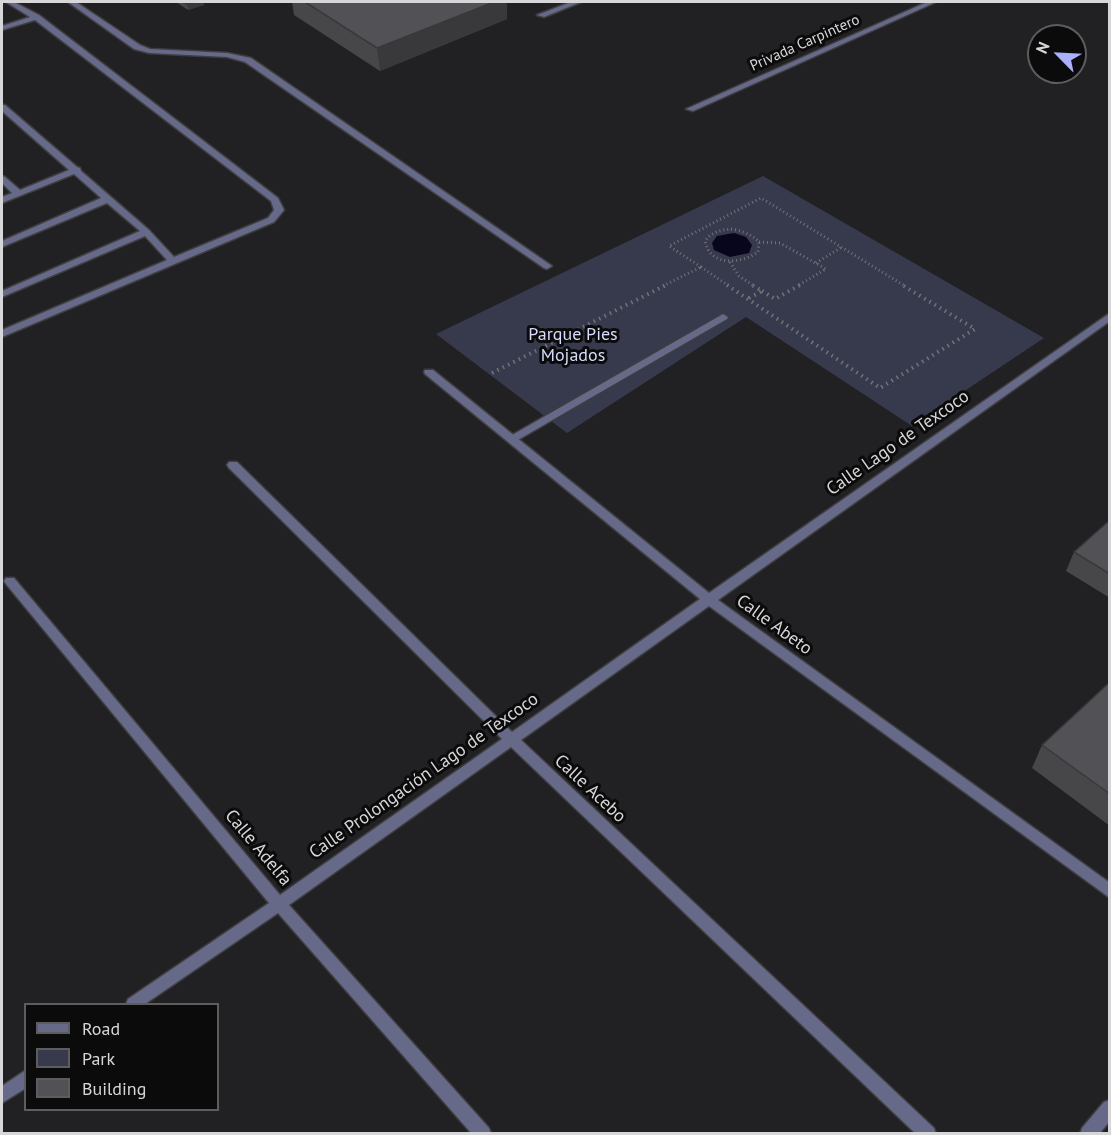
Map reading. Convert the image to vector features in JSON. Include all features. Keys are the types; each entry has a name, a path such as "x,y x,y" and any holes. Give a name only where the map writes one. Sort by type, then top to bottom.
{"street":[{"path":"2,334 271,220 279,210 275,200 36,16 9,2"},
{"path":"72,2 143,49 227,55 248,60 547,266"},
{"path":"541,15 577,2"},
{"name":"Privada Carpintero","path":"690,109 932,2"},
{"path":"2,28 36,16"},
{"path":"2,107 146,232 173,261"},
{"path":"2,200 77,170"},
{"path":"2,179 18,193"},
{"path":"2,244 107,199"},
{"path":"2,294 146,232"},
{"name":"Calle Lago de Texcoco","path":"708,599 1110,316"},
{"path":"512,438 723,317"},
{"name":"Calle Abeto","path":"429,372 708,599 1110,892"},
{"name":"Calle Acebo","path":"233,465 511,739 928,1134"},
{"name":"Calle Adelfa","path":"10,581 279,904 483,1134"},
{"name":"Calle Prolongación Lago de Texcoco","path":"136,1003 708,599"},
{"path":"2,1095 24,1079"},
{"path":"1088,1134 1110,1108"}],"path":[{"path":"761,198 975,329 880,388 701,267 669,246 761,198"},
{"path":"730,261 739,276 775,299 826,269 780,243 759,242 748,233 731,229 708,236 705,246 713,256 730,261 754,256 759,252 759,242"},
{"path":"815,263 842,248"},
{"path":"492,373 701,267"},
{"path":"749,298 762,291"}],"green space":[{"name":"Parque Pies Mojados","path":"763,176 1044,338 912,426 746,317 567,433 436,334"}],"shaded area":[{"path":"734,233 746,237 752,245 749,253 730,257 714,250 712,243 717,236"}],"building":[{"path":"305,2 494,2 377,48"},
{"path":"1110,520 1110,574 1074,552"},
{"path":"1110,682 1110,794 1042,745"}]}
